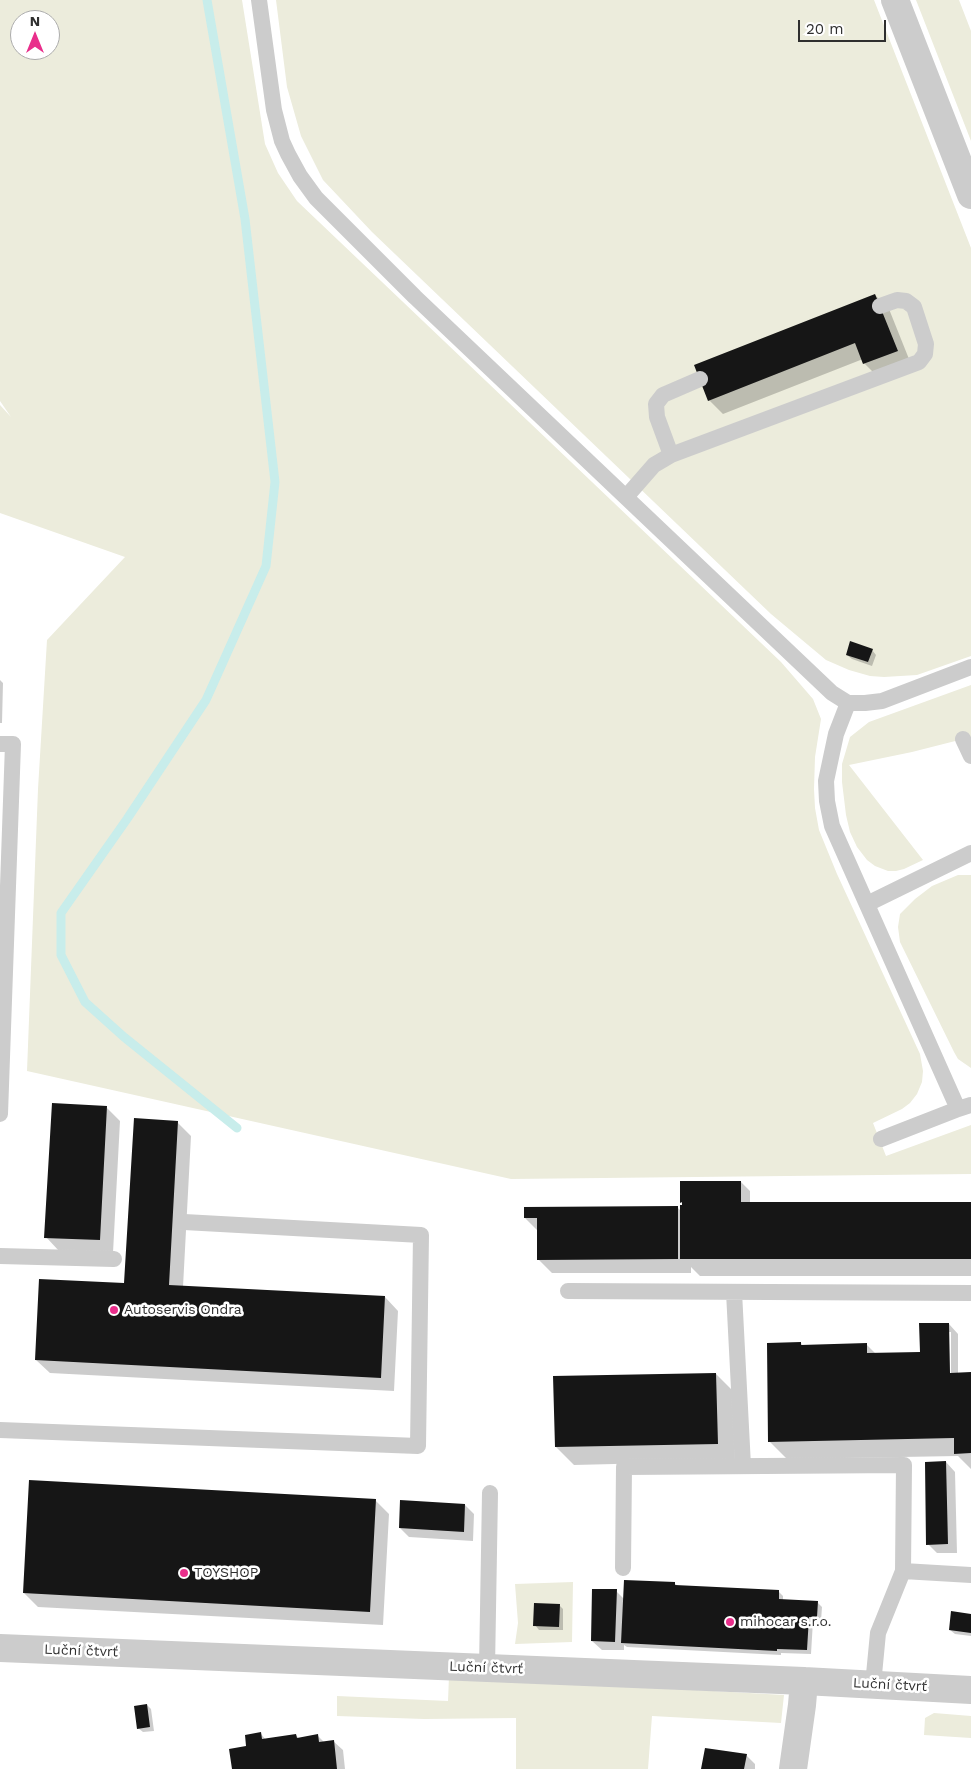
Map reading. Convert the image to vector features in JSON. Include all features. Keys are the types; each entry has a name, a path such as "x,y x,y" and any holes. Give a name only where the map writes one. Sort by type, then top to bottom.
{"street":[{"path":"895,0 971,195"},
{"name":"Luční čtvrť","path":"0,1648 804,1681 971,1690"},
{"path":"793,1769 804,1681"}],"lane":[{"path":"260,0 274,110 282,141 300,176 316,198 415,297 832,693 848,702 866,703 882,701 971,667"},
{"path":"626,498 654,465 672,454 919,362 926,354 926,344 914,307 906,301 897,300 880,306"},
{"path":"672,454 657,418 656,404 663,394 700,379"},
{"path":"848,702 836,734 826,781 827,801 832,826 867,904 965,1107 880,1139"},
{"path":"963,739 971,756"},
{"path":"0,744 13,744 0,1114"},
{"path":"867,904 971,853"},
{"path":"0,1430 418,1446 421,1235 184,1222"},
{"path":"0,1256 114,1260"},
{"path":"568,1291 971,1293"},
{"path":"734,1292 743,1466"},
{"path":"623,1568 624,1467 904,1466 903,1571 878,1633 872,1685"},
{"path":"488,1668 490,1493"},
{"path":"903,1571 971,1575"}],"green space":[{"path":"0,0 242,0 265,144 278,173 297,201 781,662 813,699 821,719 815,757 814,789 819,830 837,874 920,1054 923,1071 922,1082 917,1094 910,1103 873,1123 886,1156 971,1125 971,1174 511,1179 27,1071 38,789 47,640 125,557 0,513 0,405 11,417 0,401"},
{"path":"276,0 874,0 971,248 971,656 917,675 870,676 849,670 826,660 771,614 372,232 323,180 301,136 287,87"},
{"path":"916,0 959,0 971,31 971,141"},
{"path":"971,685 971,737 849,765 923,860 896,871 888,871 875,866 867,860 857,847 850,832 846,815 842,764 850,737 869,722"},
{"path":"958,875 971,875 971,1068 958,1059 954,1052 900,942 898,927 900,914 915,899 932,886"},
{"path":"573,1582 572,1642 515,1644 518,1623 515,1584"},
{"path":"449,1676 784,1695 781,1723 652,1716 648,1769 516,1769 516,1718 424,1719 337,1716 337,1696 448,1701"},
{"path":"934,1713 971,1716 971,1738 924,1735 925,1718"}],"building":[{"path":"875,294 898,351 863,364 855,343 708,401 694,365"},
{"path":"850,641 873,649 868,662 846,655"},
{"path":"52,1103 107,1106 100,1240 44,1238"},
{"path":"134,1118 178,1121 169,1285 385,1296 381,1378 35,1360 39,1279 124,1283"},
{"path":"680,1181 741,1181 741,1202 971,1202 971,1259 680,1259 680,1205 682,1205 682,1202 680,1203"},
{"path":"678,1206 678,1259 537,1260 537,1218 524,1218 524,1207"},
{"path":"919,1323 949,1323 950,1373 971,1372 971,1453 954,1454 954,1438 768,1442 767,1343 801,1342 801,1345 867,1343 867,1353 920,1352"},
{"path":"716,1373 718,1444 555,1447 553,1376"},
{"path":"946,1461 948,1544 926,1545 925,1462"},
{"path":"29,1480 376,1499 370,1612 23,1593"},
{"path":"400,1500 465,1504 464,1532 399,1528"},
{"path":"624,1580 675,1582 675,1585 779,1590 779,1599 818,1601 817,1617 809,1617 807,1650 777,1649 777,1651 621,1643"},
{"path":"592,1589 617,1589 615,1642 591,1641"},
{"path":"534,1603 560,1604 559,1627 533,1626"},
{"path":"951,1611 971,1614 971,1633 949,1630"},
{"path":"147,1704 150,1727 137,1729 134,1706"},
{"path":"261,1732 262,1739 296,1734 297,1738 318,1734 319,1742 334,1740 337,1769 232,1769 229,1749 246,1746 245,1735"},
{"path":"705,1748 747,1754 744,1769 701,1769"}],"waterway":[{"path":"207,0 245,219 275,482 266,566 206,700 127,819 61,913 61,955 85,1002 124,1037 237,1128"}],"place":[{"name":"Autoservis Ondra","path":"114,1310"},
{"name":"TOYSHOP","path":"184,1573"},
{"name":"mihocar s.r.o.","path":"730,1622"}]}
